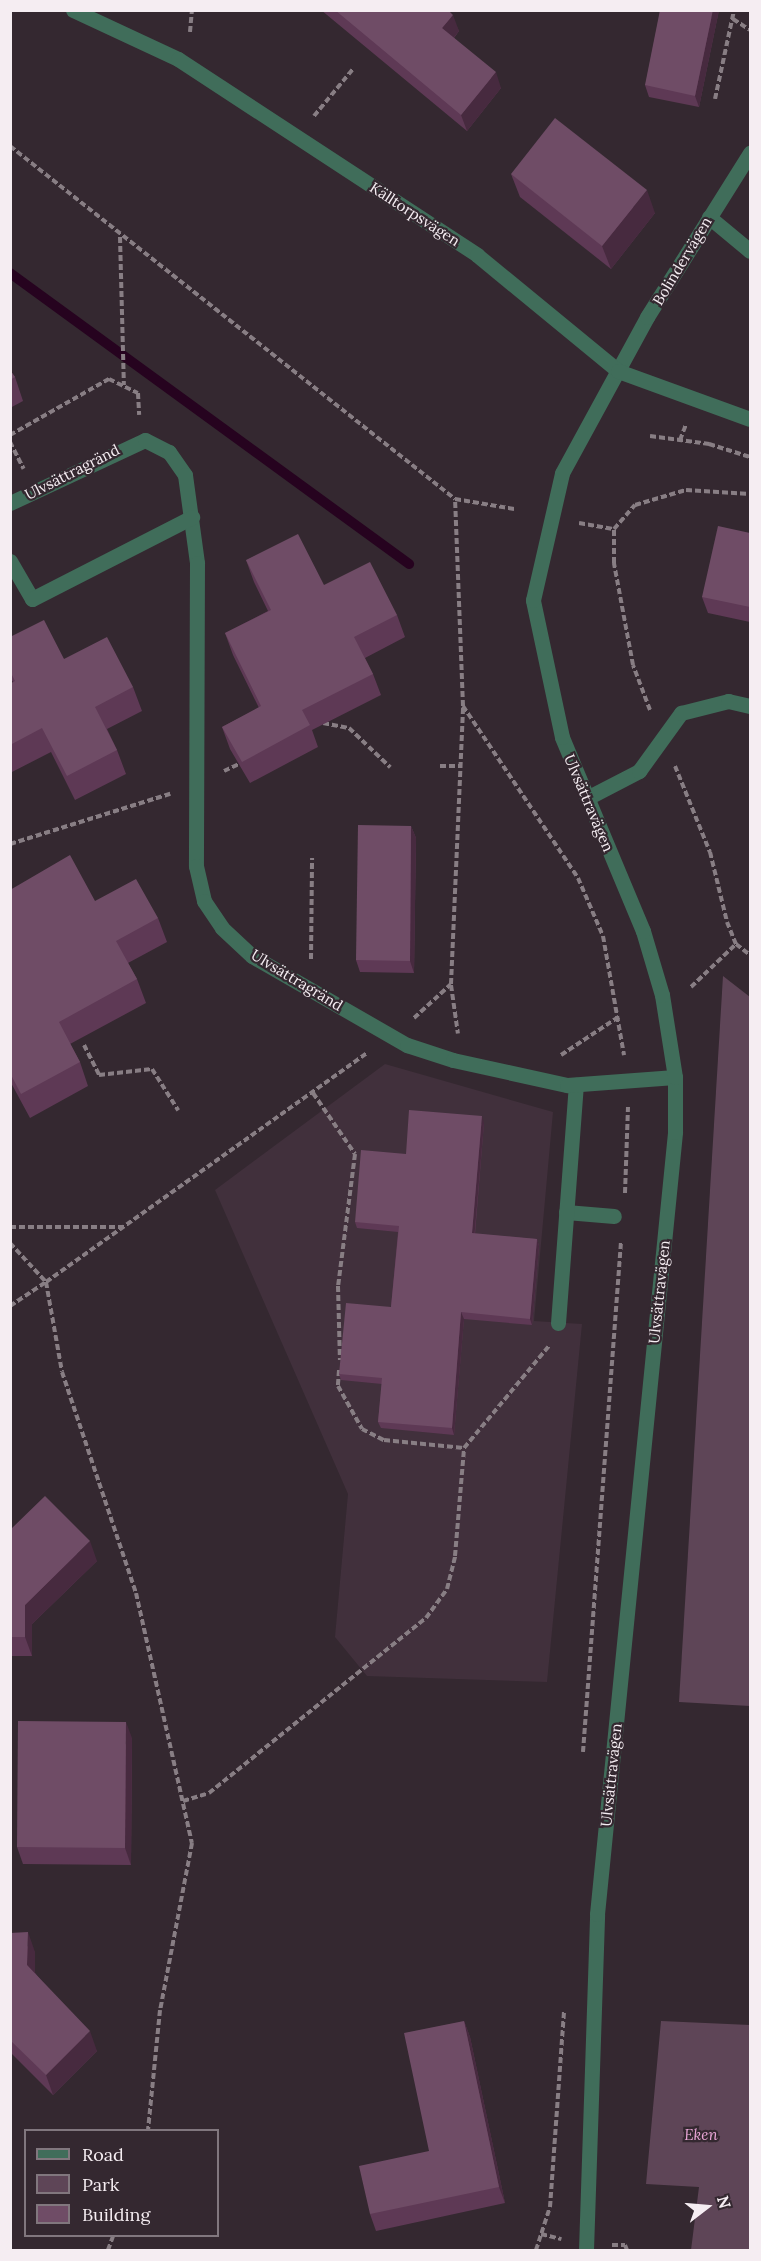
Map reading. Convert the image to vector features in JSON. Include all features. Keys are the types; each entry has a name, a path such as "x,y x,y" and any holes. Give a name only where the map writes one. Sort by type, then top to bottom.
{"street":[{"name":"Källtorpsvägen","path":"73,10 178,59 447,235 618,371 750,419"},
{"name":"Bolindervägen","path":"618,371 709,217 750,153"},
{"path":"709,217 750,251"},
{"name":"Ulvsättravägen","path":"586,2250 597,1914 675,1132 675,1077 662,995 643,931 562,737 533,600 562,473 618,371"},
{"name":"Ulvsättragränd","path":"10,503 140,442 169,452 185,475 197,563 196,866 202,892 222,928 252,956 391,1035 453,1060 576,1085 675,1077"},
{"path":"10,561 32,599 192,517"},
{"path":"587,798 639,771 681,713 728,701 750,706"},
{"path":"558,1323 576,1085"},
{"path":"566,1212 614,1216"}],"path":[{"path":"190,32 192,10"},
{"path":"715,99 734,10"},
{"path":"733,19 750,30"},
{"path":"314,116 353,69"},
{"path":"10,147 455,499 514,509"},
{"path":"120,236 124,385"},
{"path":"10,435 109,379 138,393 140,442"},
{"path":"680,440 683,430"},
{"path":"650,436 680,440 750,458"},
{"path":"455,499 463,706 451,984 459,1044"},
{"path":"579,523 614,529"},
{"path":"463,706 578,878 603,936 620,1016 626,1081 624,1198"},
{"path":"440,766 460,766"},
{"path":"311,990 312,858"},
{"path":"691,987 736,944"},
{"path":"10,1306 128,1227 313,1093 391,1035 451,984"},
{"path":"549,1063 620,1016"},
{"path":"84,1045 99,1075 152,1069 178,1110"},
{"path":"313,1093 355,1154 338,1286 342,1331 338,1386 362,1429 384,1440 464,1448"},
{"path":"10,1227 128,1227"},
{"path":"583,1756 622,1234"},
{"path":"10,1242 46,1282 62,1372 136,1593 192,1843 160,2010 148,2129"},
{"path":"183,1801 209,1793 361,1673 426,1618 447,1589 464,1448 548,1352 558,1323"},
{"path":"536,2250 550,2207 565,2005"}],"shaded area":[{"path":"385,1064 553,1112 534,1321 582,1324 547,1682 367,1676 335,1637 348,1494 215,1190"}],"green space":[{"path":"723,976 750,997 750,1706 679,1702"},
{"name":"Eken","path":"661,2021 750,2025 750,2250 691,2250 699,2187 646,2184"}],"building":[{"path":"335,10 448,10 453,15 442,28 496,72 461,115"},
{"path":"660,10 713,10 695,96 645,85"},
{"path":"555,118 647,190 602,246 511,174"},
{"path":"10,370 15,377 10,380"},
{"path":"718,526 750,533 750,607 702,597"},
{"path":"298,534 324,585 370,562 397,615 354,637 373,674 302,710 310,725 242,762 222,727 261,706 225,633 271,610 246,560"},
{"path":"44,620 64,659 107,637 133,687 95,707 117,750 67,776 42,728 10,745 10,684 15,681 10,671 10,637"},
{"path":"358,825 411,826 410,961 356,960"},
{"path":"70,855 95,901 136,879 158,918 116,941 137,979 59,1022 80,1062 21,1094 10,1073 10,890"},
{"path":"409,1110 482,1116 472,1233 537,1239 530,1319 461,1312 452,1428 378,1422 382,1378 339,1374 346,1303 391,1307 399,1226 355,1222 361,1150 406,1154"},
{"path":"45,1496 90,1541 25,1605 25,1637 10,1637 10,1530"},
{"path":"18,1721 126,1722 125,1848 17,1847"},
{"path":"28,1932 27,1965 90,2031 46,2075 10,2040 10,1933"},
{"path":"464,2021 499,2187 370,2214 359,2166 429,2151 404,2033"}],"waterway":[{"path":"10,273 409,564"}]}
